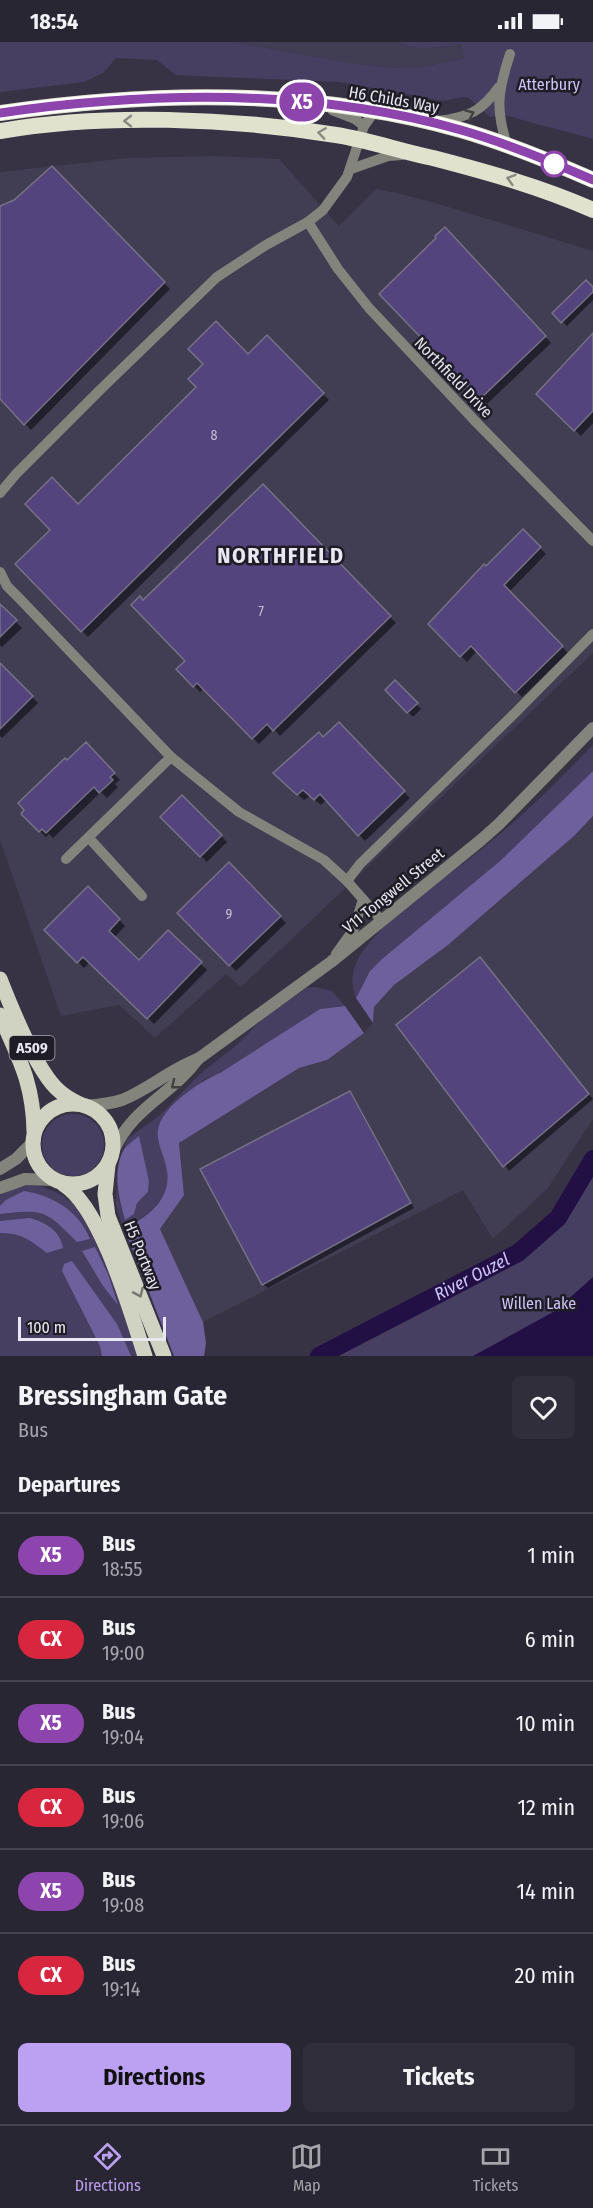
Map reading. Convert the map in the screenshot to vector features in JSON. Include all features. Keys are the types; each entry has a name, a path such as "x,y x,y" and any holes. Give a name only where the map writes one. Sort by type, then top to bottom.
{"highway":[{"name":"H6 Childs Way","path":"0,113 85,102 186,96 322,104 429,122 507,146 590,179"},
{"path":"0,131 47,125 117,121 205,122 361,133 434,159 502,176 567,198 593,210"}],"main road":[{"name":"A509","path":"0,979 48,1079 64,1095 101,1116 107,1124 113,1142 110,1159"},
{"name":"A509","path":"0,1015 29,1083 34,1110 33,1137 37,1164 44,1173 58,1182"},
{"path":"33,1137 39,1122 52,1109 70,1104 82,1105"},
{"path":"58,1182 76,1185 88,1182 99,1175 110,1159"},
{"name":"H5 Portway","path":"101,1219 110,1159"},
{"name":"H5 Portway","path":"58,1182 78,1196 101,1219 162,1351"},
{"name":"H5 Portway","path":"111,1243 143,1352"}],"street":[{"path":"507,146 499,115 500,86 510,54"},
{"path":"429,122 458,118 475,112 488,103 500,86"},
{"path":"322,104 355,119 361,133"},
{"path":"0,493 102,388 216,277 266,245 308,222 332,201 351,170 361,133 374,112"},
{"path":"351,170 388,156 416,156 434,159"},
{"name":"Northfield Drive","path":"308,222 338,269 369,308 593,541"},
{"path":"0,572 7,586 171,757 227,804 324,860 347,881 382,921"},
{"path":"347,881 360,864 515,713 593,633"},
{"name":"V11 Tongwell Street","path":"82,1105 120,1100 138,1092 179,1066 198,1059 331,962 499,824 593,728"},
{"path":"66,859 171,757"},
{"path":"89,838 142,896"},
{"path":"331,962 354,929 363,899"},
{"name":"V11 Tongwell Street","path":"110,1159 119,1138 131,1121 186,1077 198,1059"},
{"path":"0,1169 16,1159 33,1137"},
{"path":"0,1188 25,1179 58,1182"}],"shaded area":[{"path":"234,42 394,42 423,49 461,44 464,58 423,67 394,68 349,63"},
{"path":"216,156 279,159 339,226 376,189 442,205 593,251 593,653 241,987 226,974 155,1038 119,1005 61,1016 0,840 0,172 127,158"},
{"path":"593,771 593,816 574,836 448,945 394,985 374,1007 373,1023 356,998 370,971 500,861"},
{"path":"593,816 593,1119 548,1188 493,1239 463,1190 203,1322 160,1229 184,1195 179,1143 299,1068 327,1060 364,1033 373,1023 374,1007 394,985 448,945 574,836"},
{"path":"345,1006 364,1033 327,1060 299,1068 179,1143 184,1195 160,1229 203,1322 206,1343 204,1356 174,1356 124,1228 150,1212 163,1196 168,1177 159,1144 158,1130 161,1121 174,1104 202,1082 220,1073 320,1009"},
{"path":"139,1136 149,1181 148,1192 137,1203 134,1214 125,1220 117,1178 119,1161 123,1150"},
{"path":"24,1191 35,1193 63,1206 79,1220 90,1239 77,1242 58,1223 36,1212 0,1214 0,1206 6,1200"},
{"path":"30,1218 51,1228 59,1236 63,1248 47,1253 25,1238 0,1233 0,1221"},
{"path":"95,1247 108,1274 118,1305 103,1286 82,1251"},
{"path":"72,1261 117,1324 131,1356 102,1356 100,1346 62,1271 64,1264"},
{"path":"593,1277 593,1356 473,1356 555,1311"}],"green space":[{"name":"Atterbury","path":"0,42 234,42 349,63 394,68 423,67 464,58 461,44 423,49 394,42 593,42 593,139 504,115 490,117 469,98 443,101 340,82 176,75 157,60 116,58 103,73 84,82 0,92"},
{"path":"593,745 593,771 500,861 382,959 370,971 356,998 353,985 355,968 363,951 374,937 403,910 511,825"},
{"path":"315,987 332,991 345,1006 320,1009 220,1073 203,1080 158,1132 168,1180 162,1198 149,1212 123,1228 116,1205 117,1173 127,1139 160,1115 201,1073 239,1043 263,1018 307,988","holes":["139,1137 149,1181 148,1193 137,1203 134,1214 125,1220 117,1186 118,1175 124,1154"]},
{"path":"67,1114 79,1114 95,1123 102,1133 104,1145 102,1157 95,1167 79,1176 67,1176 56,1171 47,1162 42,1151 42,1139 47,1128 56,1119"},
{"name":"Willen Lake","path":"593,1159 593,1356 318,1356 518,1253 558,1218"},
{"path":"30,1185 43,1187 62,1195 95,1222 145,1356 0,1356 0,1195"}],"building":[{"path":"52,166 165,282 24,425 0,399 0,206 14,200"},
{"path":"445,227 546,336 480,399 379,294"},
{"path":"586,280 593,287 593,292 561,323 552,313"},
{"path":"216,321 248,354 267,335 324,393 81,632 15,564 50,530 25,504 52,477 78,504 196,387 188,379 203,364 188,349"},
{"path":"593,333 593,411 574,431 536,394"},
{"path":"263,484 391,616 273,731 267,724 252,739 197,683 193,687 176,669 185,661 131,605 140,596 143,600"},
{"path":"523,529 541,547 504,585 563,646 515,693 471,646 460,657 428,624 484,564 486,566"},
{"path":"0,604 17,620 0,637"},
{"path":"0,663 33,696 0,729"},
{"path":"395,680 418,703 407,713 385,690"},
{"path":"339,722 405,791 358,836 320,794 314,800 303,790 297,795 273,773 319,732 323,737"},
{"path":"86,742 115,773 110,777 113,780 99,793 94,787 46,833 42,829 39,832 21,814 24,810 18,803 65,758 67,760"},
{"path":"182,795 222,835 200,857 160,817"},
{"path":"229,862 281,916 229,966 177,913"},
{"path":"88,886 120,919 109,931 139,960 168,930 202,962 147,1019 83,957 77,963 44,930"},
{"path":"480,957 589,1094 503,1167 396,1025"},
{"path":"350,1091 411,1203 262,1285 200,1169"}],"waterway":[{"name":"River Ouzel","path":"319,1356 518,1253 558,1218 593,1159"}],"bus line":[{"name":"X5","path":"0,113 42,106 158,97 186,96 305,102 374,112 460,130 593,180"}],"district":[{"name":"NORTHFIELD","path":"281,555"}]}
